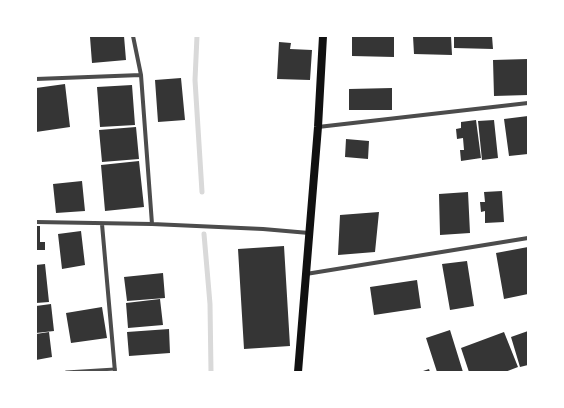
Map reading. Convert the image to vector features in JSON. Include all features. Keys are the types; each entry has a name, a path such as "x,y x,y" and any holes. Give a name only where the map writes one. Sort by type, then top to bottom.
{"main road":[{"path":"298,372 318,127 323,36"}],"street":[{"path":"133,36 141,75 152,224"},
{"path":"36,79 141,75"},
{"path":"318,127 528,103"},
{"path":"36,222 152,224 262,229 309,233"},
{"path":"102,224 115,371"},
{"path":"306,274 528,238"}],"lane":[{"path":"66,372 115,371"}],"building":[{"path":"124,36 126,60 92,63 90,37"},
{"path":"352,36 394,36 394,57 352,56"},
{"path":"413,36 451,36 452,55 414,54"},
{"path":"454,36 492,36 493,49 454,48"},
{"path":"279,42 291,43 290,49 312,50 310,80 277,79"},
{"path":"528,59 528,95 494,96 493,60"},
{"path":"181,78 185,120 158,122 155,80"},
{"path":"65,84 70,127 36,132 36,88"},
{"path":"132,85 135,125 100,127 97,87"},
{"path":"392,88 392,110 349,110 349,89"},
{"path":"528,116 528,154 509,156 504,119"},
{"path":"476,120 481,158 461,161 460,150 464,150 463,138 457,139 456,129 461,128 461,122"},
{"path":"494,120 498,158 482,160 478,121"},
{"path":"136,127 139,159 102,162 99,130"},
{"path":"346,139 369,141 368,159 345,157"},
{"path":"139,161 144,207 105,211 101,165"},
{"path":"82,181 85,211 56,213 53,184"},
{"path":"502,191 504,222 485,223 485,211 481,212 480,202 485,202 484,192"},
{"path":"468,192 470,233 440,235 439,194"},
{"path":"379,212 375,252 338,255 340,215"},
{"path":"36,226 40,226 40,242 45,242 45,250 36,250"},
{"path":"81,231 85,265 62,269 58,234"},
{"path":"284,246 290,346 244,349 238,249"},
{"path":"528,247 528,294 504,299 496,253"},
{"path":"467,261 474,306 450,310 442,264"},
{"path":"45,264 49,302 36,303 36,265"},
{"path":"163,273 165,298 127,301 124,277"},
{"path":"417,280 421,308 374,315 370,287"},
{"path":"160,299 163,325 128,328 126,303"},
{"path":"51,304 54,331 36,333 36,306"},
{"path":"102,307 107,338 71,343 66,313"},
{"path":"169,329 170,353 129,356 127,332"},
{"path":"450,330 463,372 437,372 426,338"},
{"path":"528,331 528,365 520,367 511,337"},
{"path":"49,332 52,357 36,360 36,334"},
{"path":"504,332 518,367 505,372 469,372 461,348"},
{"path":"429,369 430,372 420,372"}],"waterway":[{"path":"197,36 195,80 202,192"},
{"path":"204,234 210,304 211,372"}]}
